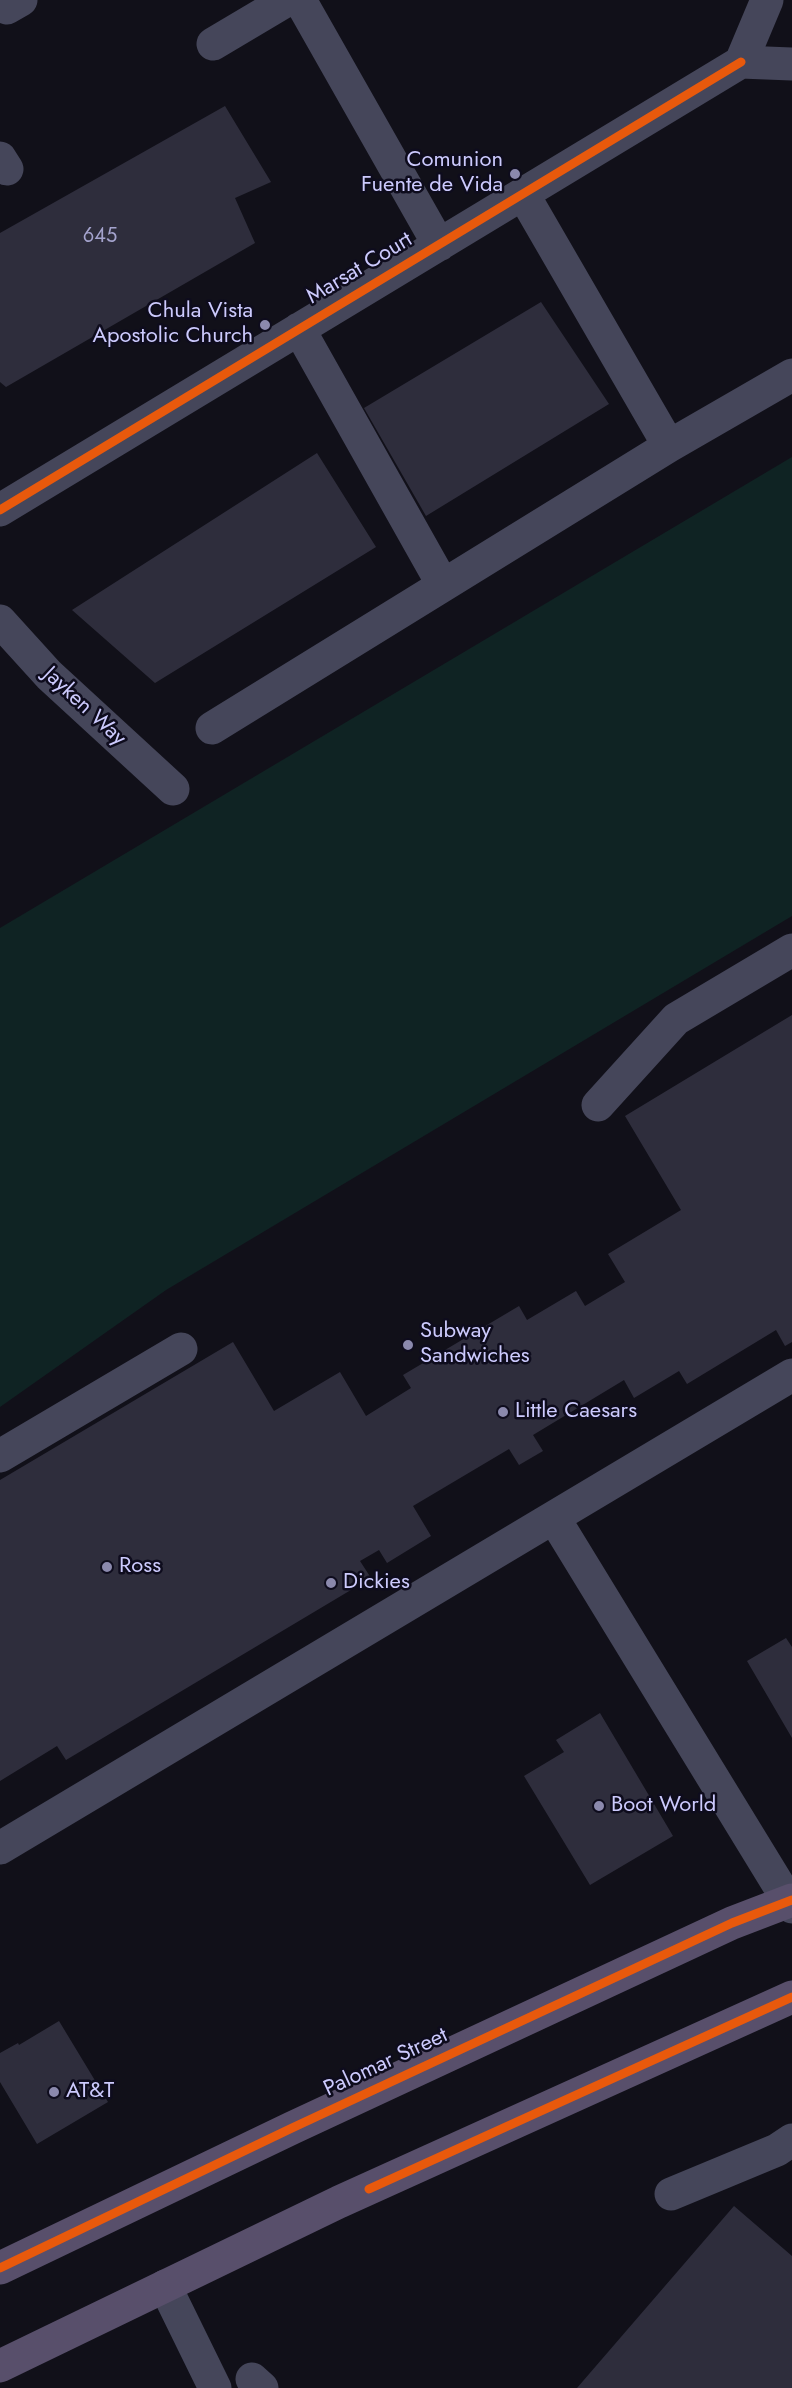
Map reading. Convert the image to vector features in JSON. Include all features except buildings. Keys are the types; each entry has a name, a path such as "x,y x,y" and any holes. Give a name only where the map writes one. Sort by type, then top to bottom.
{"main road":[{"name":"Palomar Street","path":"0,2268 292,2128 710,1933 791,1903"},
{"path":"0,2366 349,2198 792,1997"}],"street":[{"path":"2,0 7,8 21,0"},
{"path":"213,44 287,0"},
{"path":"300,0 439,245"},
{"path":"767,0 741,62 792,64"},
{"name":"Marsat Court","path":"0,510 741,62"},
{"path":"523,194 669,446"},
{"path":"299,329 443,585"},
{"path":"212,728 669,446 792,375"},
{"name":"Jayken Way","path":"0,621 49,675 173,789"},
{"path":"598,1105 676,1019 792,950"},
{"path":"0,1456 180,1349"},
{"path":"0,1848 792,1376"},
{"path":"554,1518 791,1903"},
{"path":"671,2194 777,2150 792,2140"},
{"path":"165,2286 215,2388"}],"green space":[{"path":"792,457 792,916 166,1290 0,1407 0,928"}],"cycle path":[{"path":"0,510 741,62"},
{"path":"0,2268 292,2128 732,1923 792,1900"},
{"path":"369,2189 792,1997"}],"place":[{"name":"Comunion Fuente de Vida","path":"515,174"},
{"name":"Chula Vista Apostolic Church","path":"265,325"},
{"name":"Subway Sandwiches","path":"408,1345"},
{"name":"Little Caesars","path":"503,1412"},
{"name":"Ross","path":"107,1567"},
{"name":"Dickies","path":"331,1583"},
{"name":"Boot World","path":"599,1806"},
{"name":"AT&T","path":"54,2092"}]}
